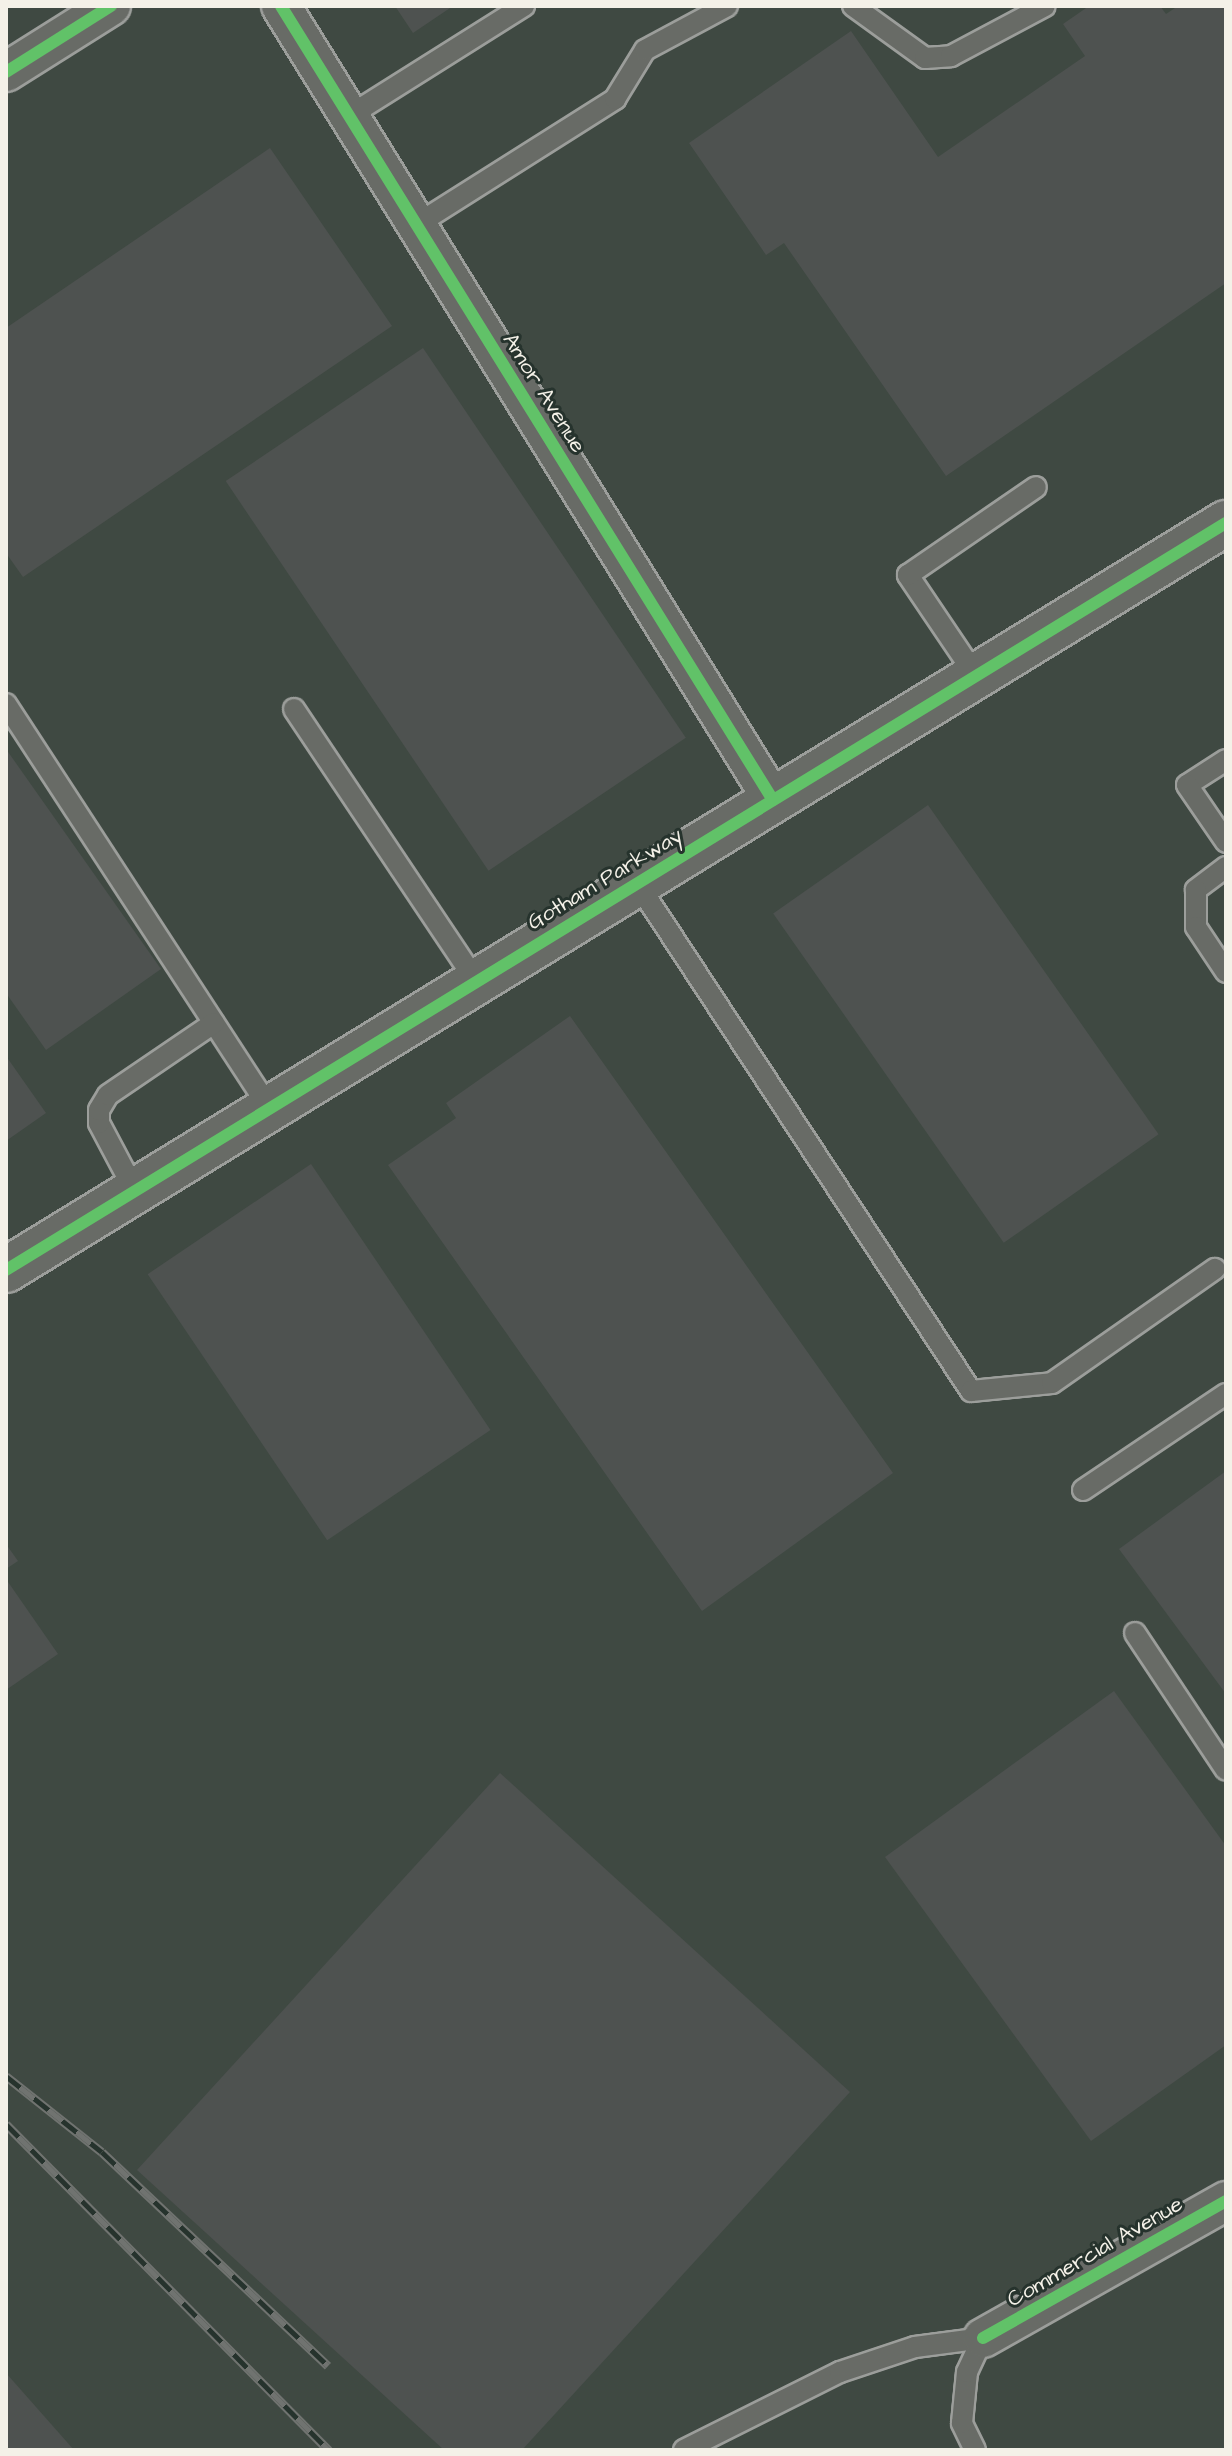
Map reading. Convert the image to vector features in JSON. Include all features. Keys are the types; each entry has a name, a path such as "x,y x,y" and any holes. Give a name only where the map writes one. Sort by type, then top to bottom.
{"street":[{"path":"6,72 111,6"},
{"name":"Amor Avenue","path":"281,6 773,800"},
{"name":"Gotham Parkway","path":"6,1270 1226,523"},
{"name":"Commercial Avenue","path":"983,2338 1226,2201"}],"lane":[{"path":"349,116 524,6"},
{"path":"416,225 615,99 645,50 727,6"},
{"path":"853,6 925,58 951,56 1045,6"},
{"path":"976,676 908,575 1036,487"},
{"path":"6,704 269,1108"},
{"path":"294,709 476,981"},
{"path":"1226,760 1187,785 1226,842"},
{"path":"1226,867 1196,890 1196,927 1226,972"},
{"path":"637,883 971,1391 1052,1383 1215,1269"},
{"path":"135,1191 99,1123 99,1110 108,1095 214,1023"},
{"path":"1083,1490 1226,1394"},
{"path":"1135,1633 1226,1770"},
{"path":"684,2450 840,2372 915,2347 983,2338"},
{"path":"975,2450 962,2423 967,2372 983,2338"}],"shaded area":[{"path":"6,6 1226,6 1226,2450 6,2450"}],"building":[{"path":"395,6 453,6 413,33"},
{"path":"1089,6 1160,6 1166,14 1178,6 1226,6 1226,283 946,476 784,243 766,255 689,143 851,31 938,157 1085,56 1063,24"},
{"path":"270,148 392,326 23,577 6,553 6,328"},
{"path":"423,348 686,738 489,871 226,481"},
{"path":"6,749 161,969 46,1050 6,993"},
{"path":"928,805 1159,1134 1004,1243 773,913"},
{"path":"570,1016 893,1473 702,1611 388,1165 456,1118 446,1103"},
{"path":"6,1056 46,1113 6,1141"},
{"path":"311,1164 491,1430 327,1540 148,1274"},
{"path":"1226,1471 1226,1694 1119,1549"},
{"path":"6,1544 18,1561 6,1569"},
{"path":"6,1579 58,1654 6,1690"},
{"path":"1114,1691 1226,1846 1226,2045 1091,2141 885,1857"},
{"path":"500,1773 850,2092 522,2450 444,2450 137,2170"},
{"path":"6,2373 74,2450 6,2450"}],"railway":[{"path":"6,2076 102,2152 328,2366"},
{"path":"6,2124 329,2450"}],"cycle path":[{"path":"6,72 111,6"},
{"path":"281,6 773,800"},
{"path":"6,1270 1226,523"},
{"path":"983,2338 1226,2201"}]}
